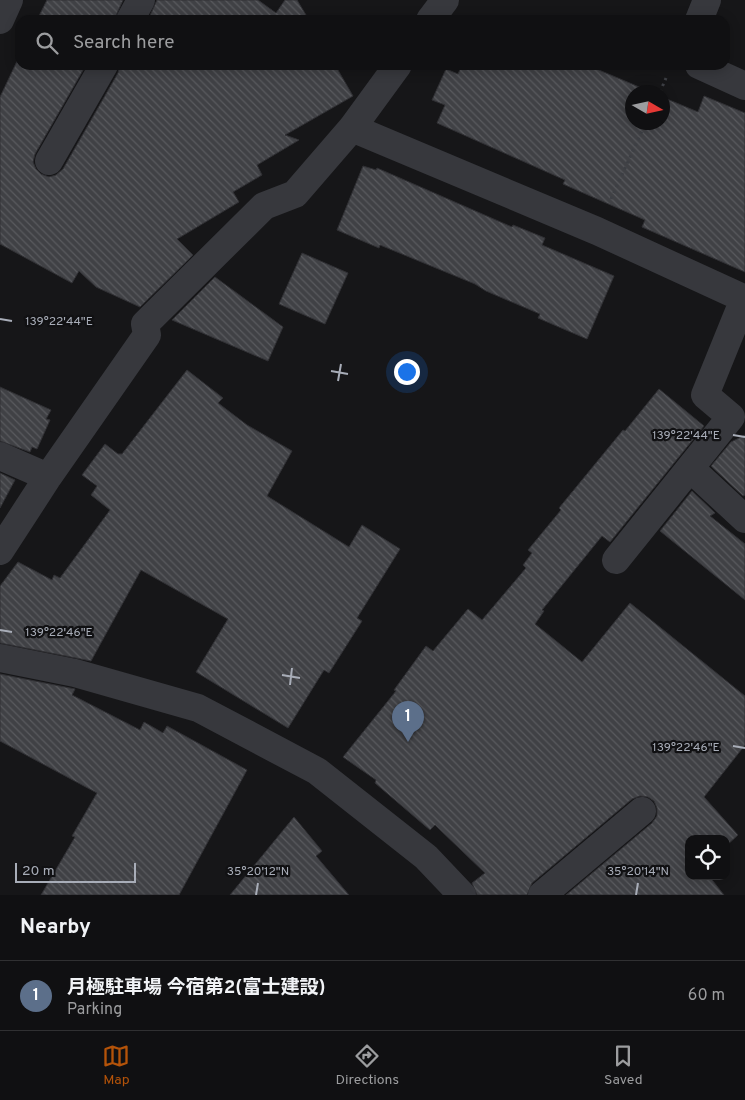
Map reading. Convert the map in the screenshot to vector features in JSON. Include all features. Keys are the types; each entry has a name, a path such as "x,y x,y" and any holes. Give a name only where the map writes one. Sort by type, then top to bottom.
{"street":[{"path":"0,20 9,0"},
{"path":"133,15 141,0"},
{"path":"434,15 445,0"},
{"path":"701,15 707,0"},
{"path":"49,161 101,70"},
{"path":"0,552 48,477 147,335 145,324 264,206 295,194 352,128 394,70"},
{"path":"710,70 745,86"},
{"path":"352,128 597,230 745,299 705,396 731,418 616,560"},
{"path":"0,456 48,477"},
{"path":"690,468 745,519"},
{"path":"0,658 75,672 198,708 317,771 426,857 462,895"},
{"path":"542,895 642,810"}],"path":[{"path":"597,230 642,130"}],"building":[{"path":"47,0 123,0 116,15 40,15"},
{"path":"157,0 258,0 276,13 285,0 297,0 306,15 150,15"},
{"path":"15,66 15,70 83,70 35,154 33,162 36,169 41,174 49,177 56,175 63,169 119,70 338,70 353,96 285,135 299,140 257,165 262,175 233,192 239,202 177,239 193,255 140,307 96,287 79,271 72,283 0,244 0,97"},
{"path":"446,70 458,74 460,70 599,70 634,85 625,85 625,130 670,130 670,100 698,112 704,96 745,113 745,272 642,227 645,220 563,184 565,180 437,123 445,105 432,100"},
{"path":"363,166 376,170 377,168 512,227 513,225 545,238 542,245 614,276 587,339 538,318 540,314 486,291 475,284 380,245 379,248 337,230"},
{"path":"302,253 348,273 325,324 279,304"},
{"path":"215,277 283,327 268,361 172,320"},
{"path":"187,370 223,398 218,403 247,425 292,451 267,496 349,547 362,525 400,549 357,618 362,621 329,673 324,670 288,728 196,672 228,619 141,570 91,661 0,643 0,586 18,562 52,580 54,575 60,578 110,510 91,495 97,486 82,475 105,444 118,454 122,454"},
{"path":"0,387 51,410 46,419 50,420 37,449 32,447 30,452 0,441"},
{"path":"659,389 704,426 610,542 602,536 542,610 544,611 535,624 582,662 630,603 745,696 745,745 704,797 738,835 730,842 730,835 685,835 685,880 712,880 724,895 566,895 652,823 657,816 657,808 654,801 648,797 640,796 632,799 532,883 527,895 477,895 472,883 485,873 435,825 430,830 375,783 376,780 343,757 396,691 394,690 426,646 433,651 468,609 482,620 526,568 523,565 532,553 528,550 561,510 559,508 623,430 625,431"},
{"path":"745,435 745,495 743,496 711,466 731,442"},
{"path":"0,473 15,480 0,508"},
{"path":"692,491 715,513 710,516 745,544 745,600 660,531"},
{"path":"0,674 75,689 72,695 140,730 144,722 163,733 167,726 247,770 179,895 41,895 75,837 72,836 97,793 0,741"},
{"path":"294,817 322,851 316,856 349,895 230,895"}],"place":[{"name":"月極駐車場 今宿第2(富士建設)","path":"408,742"}]}
